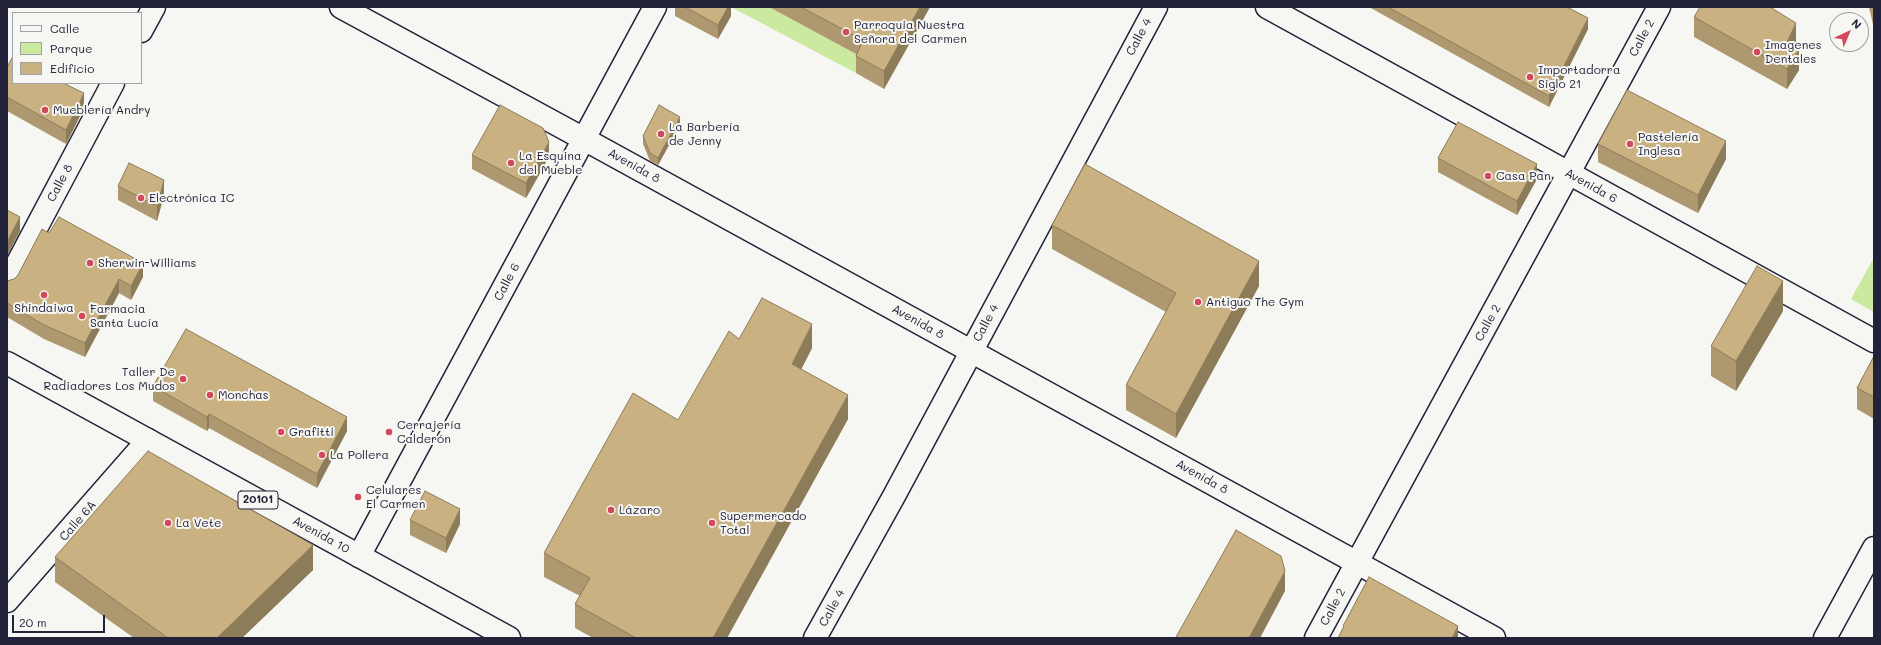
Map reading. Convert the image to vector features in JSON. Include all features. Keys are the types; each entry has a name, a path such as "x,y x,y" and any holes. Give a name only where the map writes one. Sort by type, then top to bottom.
{"street":[{"path":"142,29 154,7"},
{"name":"Avenida 8","path":"341,7 584,138 1494,638"},
{"name":"Calle 6","path":"359,556 655,7"},
{"name":"Calle 4","path":"816,638 894,496 1156,7"},
{"name":"Avenida 6","path":"1267,7 1874,341"},
{"name":"Calle 2","path":"1316,638 1659,7"},
{"name":"Calle 8","path":"7,283 112,84"},
{"name":"Avenida 10","path":"7,363 509,638"},
{"name":"Calle 6A","path":"7,601 148,440"},
{"path":"1825,638 1874,548"}],"green space":[{"path":"731,7 769,7 863,58 856,73"},
{"path":"1872,261 1874,261 1874,312 1851,299"}],"building":[{"path":"685,7 728,7 718,25"},
{"path":"801,7 920,7 884,71 856,56 863,40"},
{"name":"Importadorra Siglo 21","path":"1388,7 1567,7 1588,18 1549,96"},
{"path":"1700,7 1770,7 1796,23 1787,42 1799,50 1787,69 1694,17"},
{"name":"Mueblería Andry","path":"12,58 12,84 65,84 84,93 66,130 7,97 7,67"},
{"path":"1627,90 1726,141 1698,195 1598,144"},
{"name":"La Esquina del Mueble","path":"500,105 543,128 549,142 526,183 472,155"},
{"name":"La Barbería de Jenny","path":"659,105 680,117 658,158 650,153 643,136"},
{"name":"Casa Pan","path":"1458,122 1537,164 1517,201 1438,158"},
{"path":"129,163 164,180 157,206 118,186"},
{"name":"Antiguo The Gym","path":"1085,164 1259,261 1176,414 1126,385 1176,293 1052,225"},
{"path":"7,210 20,217 7,242"},
{"path":"59,217 143,263 131,286 119,279 85,343 44,325 7,303 7,281 14,279 18,275 42,229 49,233"},
{"path":"1757,266 1783,281 1736,361 1711,346"},
{"name":"Supermercado Total","path":"762,298 812,324 792,364 848,395 713,638 636,638 575,604 590,578 544,553 633,393 678,420 729,331 739,339"},
{"path":"186,329 347,417 317,474 209,414 207,417 153,386"},
{"path":"1874,356 1874,397 1857,388"},
{"name":"La Vete","path":"148,451 313,545 217,638 168,638 55,557"},
{"path":"425,491 460,509 446,538 410,520"},
{"path":"1236,530 1281,556 1285,571 1249,638 1176,637"},
{"path":"1369,577 1458,626 1452,638 1338,638"}],"place":[{"name":"Parroquia Nuestra Señora del Carmen","path":"846,32"},
{"name":"Imagenes Dentales","path":"1757,52"},
{"name":"Importadorra Siglo 21","path":"1530,77"},
{"name":"Mueblería Andry","path":"45,110"},
{"name":"La Barbería de Jenny","path":"661,134"},
{"name":"Pastelería Inglesa","path":"1630,144"},
{"name":"La Esquina del Mueble","path":"511,163"},
{"name":"Casa Pan","path":"1488,176"},
{"name":"Electrónica IC","path":"141,198"},
{"name":"Sherwin-Williams","path":"90,263"},
{"name":"Shindaiwa","path":"44,295"},
{"name":"Antiguo The Gym","path":"1198,302"},
{"name":"Farmacia Santa Lucía","path":"82,316"},
{"name":"Taller De Radiadores Los Mudos","path":"183,379"},
{"name":"Monchas","path":"210,395"},
{"name":"Grafitti","path":"281,432"},
{"name":"Cerrajería Calderón","path":"389,432"},
{"name":"La Pollera","path":"322,455"},
{"name":"Celulares El Carmen","path":"358,497"},
{"name":"Lázaro","path":"611,510"},
{"name":"La Vete","path":"168,523"},
{"name":"Supermercado Total","path":"712,523"}]}
